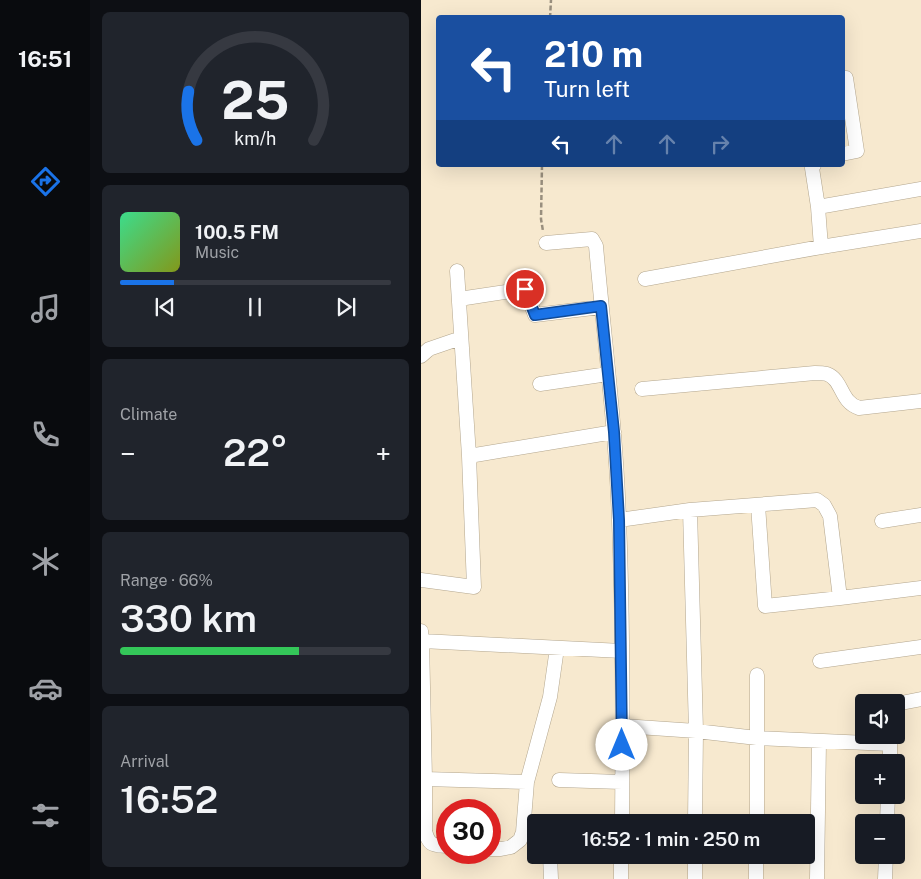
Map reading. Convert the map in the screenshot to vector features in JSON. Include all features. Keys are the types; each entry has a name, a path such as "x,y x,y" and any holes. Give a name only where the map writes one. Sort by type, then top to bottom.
{"street":[{"path":"845,154 857,152 846,78"},
{"path":"812,167 821,247"},
{"path":"818,207 921,188"},
{"path":"645,279 921,230"},
{"path":"546,243 592,239 596,246 614,432 619,520 623,726 622,814"},
{"path":"421,580 474,587 469,456 457,271"},
{"path":"459,299 525,289 535,315 601,306"},
{"path":"421,356 429,349 461,338"},
{"path":"540,384 608,374"},
{"path":"642,389 826,374 835,379 852,406 859,408 921,401"},
{"path":"469,456 614,432"},
{"path":"619,520 690,510 817,500 824,505 830,516 840,598"},
{"path":"759,505 765,606 921,588"},
{"path":"690,510 696,731 695,814"},
{"path":"882,521 921,515"},
{"path":"436,845 427,840 425,832 422,636 557,648 622,651"},
{"path":"820,660 921,647"},
{"path":"501,849 511,847 519,840 523,832 527,782 550,697 557,648"},
{"path":"757,675 757,814"},
{"path":"905,702 921,699"},
{"path":"623,726 696,731 757,738 819,742 855,741"},
{"path":"817,879 819,742"},
{"path":"425,779 527,782"},
{"path":"559,780 622,782"},
{"path":"550,864 551,879"},
{"path":"621,864 621,879"},
{"path":"695,864 695,879"},
{"path":"756,864 756,879"},
{"path":"885,879 886,864"}],"path":[{"path":"550,15 551,0"},
{"path":"542,167 541,219 546,243"}],"route":[{"path":"525,289 535,315 601,306 614,432 619,520 622,745"}]}
